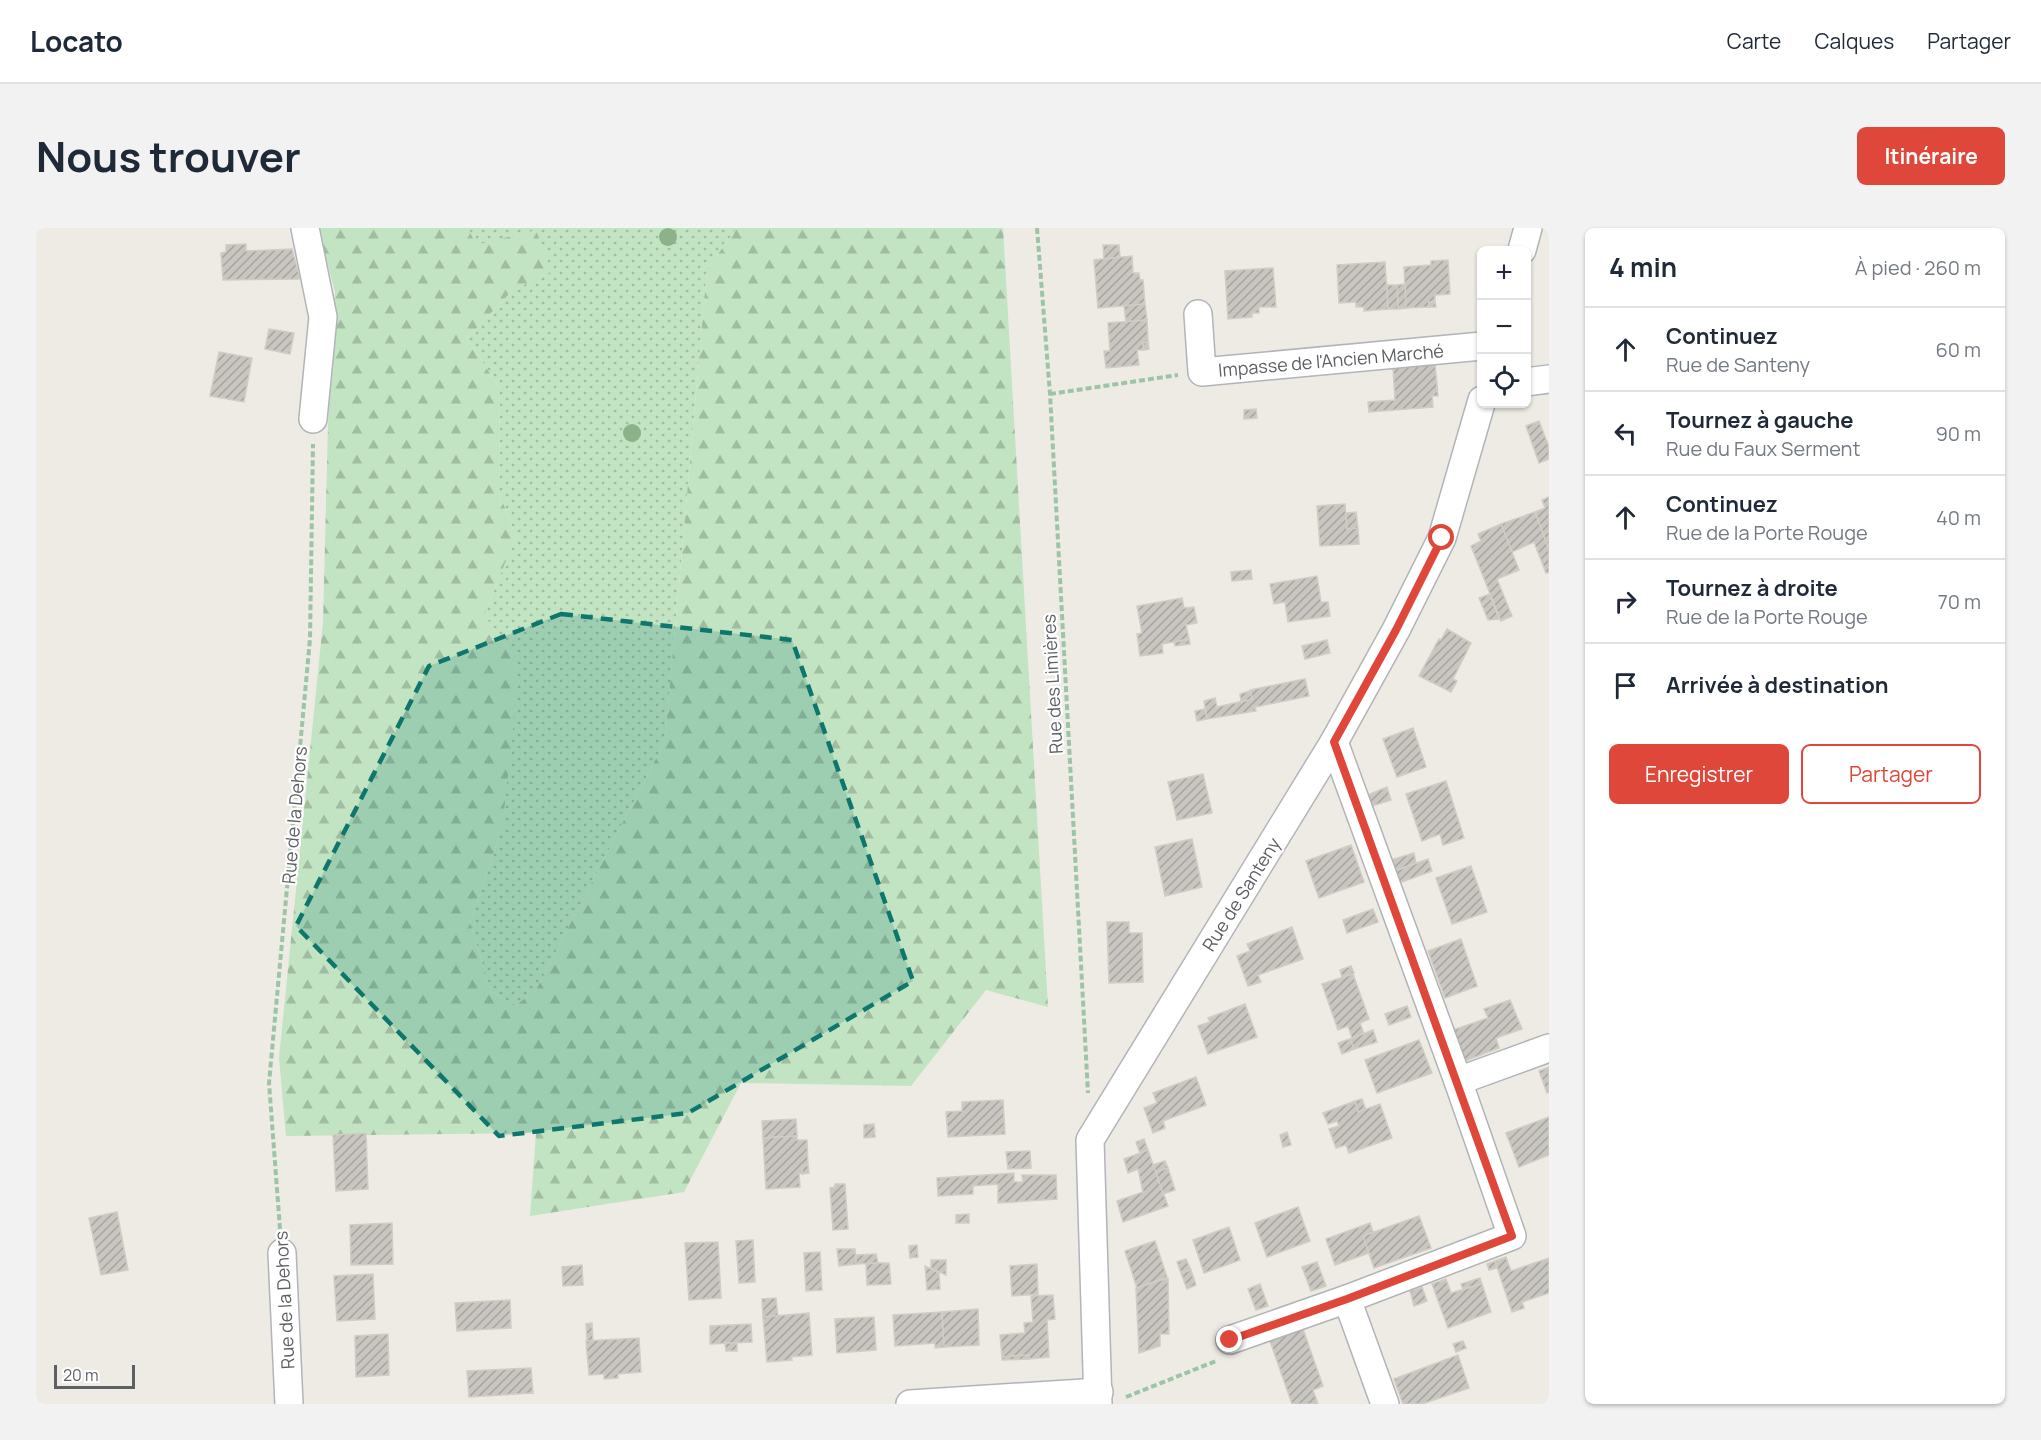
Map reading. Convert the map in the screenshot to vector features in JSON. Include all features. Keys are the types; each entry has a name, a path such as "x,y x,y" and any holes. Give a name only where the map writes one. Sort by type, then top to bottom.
{"street":[{"path":"305,228 323,317 313,419"},
{"path":"1523,246 1528,228"},
{"name":"Impasse de l'Ancien Marché","path":"1198,314 1202,372 1477,346"},
{"path":"1531,381 1549,379"},
{"name":"Rue de Santeny","path":"1090,1140 1334,742 1396,630 1442,538 1480,408"},
{"path":"1230,1340 1347,1299 1512,1236 1334,742"},
{"path":"1458,1081 1549,1048"},
{"path":"910,1404 1099,1398 1090,1140"},
{"name":"Rue de la Dehors","path":"282,1253 289,1404"},
{"path":"1347,1299 1385,1404"}],"path":[{"name":"Rue des Limières","path":"1037,228 1050,394 1090,1140"},
{"path":"1050,394 1202,372"},
{"name":"Rue de la Dehors","path":"282,1253 269,1083 310,639 313,419"},
{"path":"1099,1398 1122,1398 1226,1357 1230,1340"}],"highlighted area":[{"path":"561,614 792,640 913,981 688,1113 499,1136 296,926 429,666"}],"green space":[{"path":"318,228 468,228 476,245 536,230 551,272 512,291 467,338 500,389 499,493 516,536 484,615 516,660 513,733 502,828 470,923 491,991 515,1006 536,990 665,741 707,269 737,228 1003,228 1048,1007 986,990 911,1086 741,1083 684,1192 530,1216 536,1133 286,1136 279,1058 323,622 328,425 335,292"},
{"path":"468,228 737,228 707,269 665,741 536,990 515,1006 491,991 470,923 502,828 516,660 484,615 516,536 499,493 500,389 467,338 512,291 475,245"}],"building":[{"path":"246,244 246,251 292,249 300,279 223,280 221,253 226,252 226,245"},
{"path":"1103,245 1119,245 1120,257 1104,259"},
{"path":"1132,256 1133,273 1139,273 1140,280 1143,280 1145,304 1098,308 1094,260"},
{"path":"1448,260 1450,294 1435,295 1435,302 1429,302 1429,307 1406,308 1404,267 1431,265 1431,261"},
{"path":"1385,262 1388,309 1364,311 1364,307 1356,307 1356,302 1339,303 1337,265"},
{"path":"1273,268 1276,307 1259,307 1259,313 1252,313 1252,317 1228,319 1225,271"},
{"path":"1405,284 1406,308 1398,309 1397,285"},
{"path":"1387,285 1397,285 1398,309 1388,309"},
{"path":"1429,302 1435,302 1436,307 1429,307"},
{"path":"1145,304 1147,320 1126,322 1124,306"},
{"path":"1147,320 1148,342 1143,343 1144,350 1137,350 1139,365 1106,368 1104,351 1110,351 1108,323"},
{"path":"269,329 294,333 290,354 265,349"},
{"path":"1148,342 1149,349 1144,350 1143,343"},
{"path":"219,352 252,358 244,402 210,396"},
{"path":"1435,364 1438,396 1432,396 1433,407 1369,412 1368,402 1395,400 1393,368"},
{"path":"1256,409 1257,418 1244,419 1244,410"},
{"path":"1539,421 1549,447 1549,459 1539,463 1526,426"},
{"path":"1549,497 1549,550 1535,512 1545,508 1542,500"},
{"path":"1345,504 1347,529 1358,528 1359,544 1320,546 1317,506"},
{"path":"1356,512 1358,528 1347,529 1346,513"},
{"path":"1535,512 1549,550 1549,572 1546,573 1534,542 1512,552 1501,524"},
{"path":"1501,524 1519,570 1497,579 1512,616 1501,621 1471,546 1481,541 1478,534"},
{"path":"1251,570 1252,579 1232,581 1231,572"},
{"path":"1317,576 1321,602 1328,602 1330,616 1288,622 1285,602 1274,604 1270,584"},
{"path":"1490,594 1491,598 1482,605 1479,598"},
{"path":"1182,598 1184,608 1194,607 1197,623 1186,625 1189,639 1162,644 1163,653 1140,656 1137,634 1142,633 1137,606"},
{"path":"1491,598 1499,619 1488,620 1482,605"},
{"path":"1447,629 1471,643 1453,679 1457,681 1451,692 1419,676"},
{"path":"1189,639 1190,644 1175,646 1174,642"},
{"path":"1327,640 1330,653 1305,659 1302,646"},
{"path":"1305,679 1309,696 1255,707 1256,711 1207,719 1204,701 1215,698 1217,707 1252,699 1250,690"},
{"path":"1250,691 1252,699 1241,702 1240,694"},
{"path":"1205,709 1207,719 1197,721 1195,711"},
{"path":"1413,728 1426,767 1397,777 1383,739"},
{"path":"1203,774 1212,813 1177,820 1168,782"},
{"path":"1446,781 1464,838 1443,845 1440,834 1422,841 1406,794"},
{"path":"1387,787 1391,800 1372,806 1368,795"},
{"path":"1192,839 1202,887 1165,896 1155,847"},
{"path":"1351,845 1364,882 1319,898 1306,861"},
{"path":"1414,853 1416,863 1395,871 1391,860"},
{"path":"1428,859 1432,871 1399,883 1395,871"},
{"path":"1471,866 1487,912 1452,924 1436,878"},
{"path":"1373,909 1378,922 1347,933 1343,920"},
{"path":"1107,922 1129,922 1129,933 1142,933 1143,982 1109,983"},
{"path":"1292,927 1303,959 1258,975 1261,982 1248,986 1237,956 1250,951 1247,944"},
{"path":"1461,939 1477,986 1445,998 1428,951"},
{"path":"1351,966 1354,973 1342,977 1340,970"},
{"path":"1353,974 1369,1019 1360,1023 1364,1034 1352,1038 1348,1026 1338,1030 1322,984"},
{"path":"1510,1000 1522,1029 1496,1038 1499,1048 1462,1062 1450,1031 1488,1018 1484,1009"},
{"path":"1245,1004 1257,1037 1208,1054 1198,1026 1210,1022 1208,1018"},
{"path":"1407,1006 1411,1017 1389,1025 1385,1014"},
{"path":"1373,1030 1377,1042 1354,1049 1350,1039"},
{"path":"1350,1039 1354,1049 1342,1054 1338,1043"},
{"path":"1419,1040 1432,1073 1377,1093 1365,1060"},
{"path":"1549,1067 1549,1092 1547,1093 1539,1071"},
{"path":"1196,1077 1206,1105 1163,1121 1165,1128 1153,1133 1144,1108 1157,1103 1153,1093"},
{"path":"1362,1099 1366,1110 1358,1112 1355,1101"},
{"path":"1003,1100 1005,1134 948,1137 946,1112 962,1111 962,1102"},
{"path":"1355,1101 1358,1112 1380,1104 1392,1138 1349,1153 1346,1145 1336,1148 1329,1129 1339,1126 1337,1121 1328,1124 1323,1113"},
{"path":"1549,1117 1549,1155 1519,1167 1506,1133"},
{"path":"796,1119 797,1136 763,1138 762,1121"},
{"path":"874,1124 875,1137 864,1138 864,1125"},
{"path":"1287,1132 1291,1145 1283,1147 1280,1135"},
{"path":"366,1133 368,1189 336,1191 333,1135"},
{"path":"797,1136 797,1140 807,1140 808,1165 802,1166 802,1174 799,1173 800,1187 766,1189 763,1138"},
{"path":"1144,1139 1148,1150 1140,1153 1136,1142"},
{"path":"1148,1150 1168,1206 1123,1222 1117,1201 1143,1192 1138,1169 1128,1173 1124,1159"},
{"path":"1030,1151 1031,1168 1008,1169 1006,1152"},
{"path":"1165,1161 1168,1168 1156,1172 1153,1165"},
{"path":"808,1165 809,1173 802,1174 802,1166"},
{"path":"1168,1168 1175,1190 1163,1194 1156,1172"},
{"path":"1014,1173 1014,1182 1023,1182 1022,1175 1056,1175 1057,1199 998,1203 998,1184 973,1186 973,1194 938,1196 937,1178"},
{"path":"835,1184 845,1184 848,1229 833,1230 830,1188 835,1187"},
{"path":"1298,1207 1310,1241 1267,1257 1255,1223"},
{"path":"117,1212 128,1270 101,1275 89,1218"},
{"path":"969,1214 969,1223 956,1223 956,1215"},
{"path":"1419,1216 1431,1248 1374,1268 1363,1236"},
{"path":"392,1223 393,1264 351,1265 350,1225"},
{"path":"1370,1223 1373,1232 1363,1236 1369,1253 1335,1265 1326,1239"},
{"path":"1229,1227 1240,1260 1204,1273 1193,1240"},
{"path":"753,1240 755,1282 739,1283 736,1241"},
{"path":"1155,1241 1167,1277 1137,1288 1125,1251"},
{"path":"718,1242 721,1298 689,1300 685,1243"},
{"path":"917,1245 918,1257 910,1258 909,1246"},
{"path":"837,1249 855,1249 856,1264 839,1266"},
{"path":"820,1252 822,1290 806,1291 804,1253"},
{"path":"876,1254 878,1263 856,1264 856,1255"},
{"path":"1506,1257 1511,1271 1549,1258 1549,1293 1522,1302 1524,1308 1512,1312 1495,1261"},
{"path":"1186,1259 1191,1270 1181,1273 1177,1262"},
{"path":"931,1260 946,1260 946,1275 931,1268"},
{"path":"1495,1261 1497,1268 1489,1270 1487,1264"},
{"path":"1317,1262 1326,1286 1311,1291 1302,1267"},
{"path":"889,1263 891,1284 867,1285 866,1264"},
{"path":"1037,1264 1038,1294 1012,1296 1010,1266"},
{"path":"582,1265 583,1285 563,1286 562,1267"},
{"path":"925,1266 939,1273 940,1289 927,1290"},
{"path":"1191,1270 1196,1285 1187,1289 1181,1273"},
{"path":"373,1274 375,1319 337,1321 334,1276"},
{"path":"1168,1278 1169,1334 1160,1334 1160,1346 1139,1353 1136,1288"},
{"path":"1480,1278 1482,1284 1463,1289 1461,1284"},
{"path":"1446,1279 1451,1293 1482,1284 1491,1312 1448,1328 1432,1284"},
{"path":"1260,1284 1268,1306 1256,1310 1248,1289"},
{"path":"1422,1287 1427,1301 1414,1306 1410,1291"},
{"path":"1053,1295 1055,1319 1047,1320 1049,1357 1029,1359 1029,1355 1002,1357 1000,1335 1025,1333 1024,1323 1033,1322 1031,1296"},
{"path":"776,1298 778,1316 763,1317 762,1299"},
{"path":"510,1300 511,1328 457,1331 455,1303"},
{"path":"978,1309 979,1345 944,1347 942,1312"},
{"path":"942,1312 944,1347 935,1348 935,1343 895,1346 893,1315"},
{"path":"809,1313 812,1355 791,1357 792,1360 767,1362 763,1317"},
{"path":"874,1317 876,1350 837,1353 835,1319"},
{"path":"592,1323 593,1341 587,1341 586,1324"},
{"path":"751,1324 752,1342 710,1344 710,1326"},
{"path":"1303,1329 1323,1386 1313,1390 1318,1404 1292,1404 1270,1341"},
{"path":"388,1334 389,1375 356,1377 355,1336"},
{"path":"639,1338 641,1372 618,1374 618,1378 604,1379 604,1374 589,1375 586,1341"},
{"path":"1463,1341 1466,1348 1456,1352 1453,1344"},
{"path":"725,1343 737,1343 737,1351 726,1351"},
{"path":"1029,1355 1029,1359 1002,1360 1002,1357"},
{"path":"1458,1355 1469,1388 1422,1404 1403,1404 1394,1379"},
{"path":"531,1368 533,1393 469,1397 467,1371"}],"route":[{"path":"1230,1340 1347,1299 1512,1236 1334,742 1396,630 1442,538"}]}
